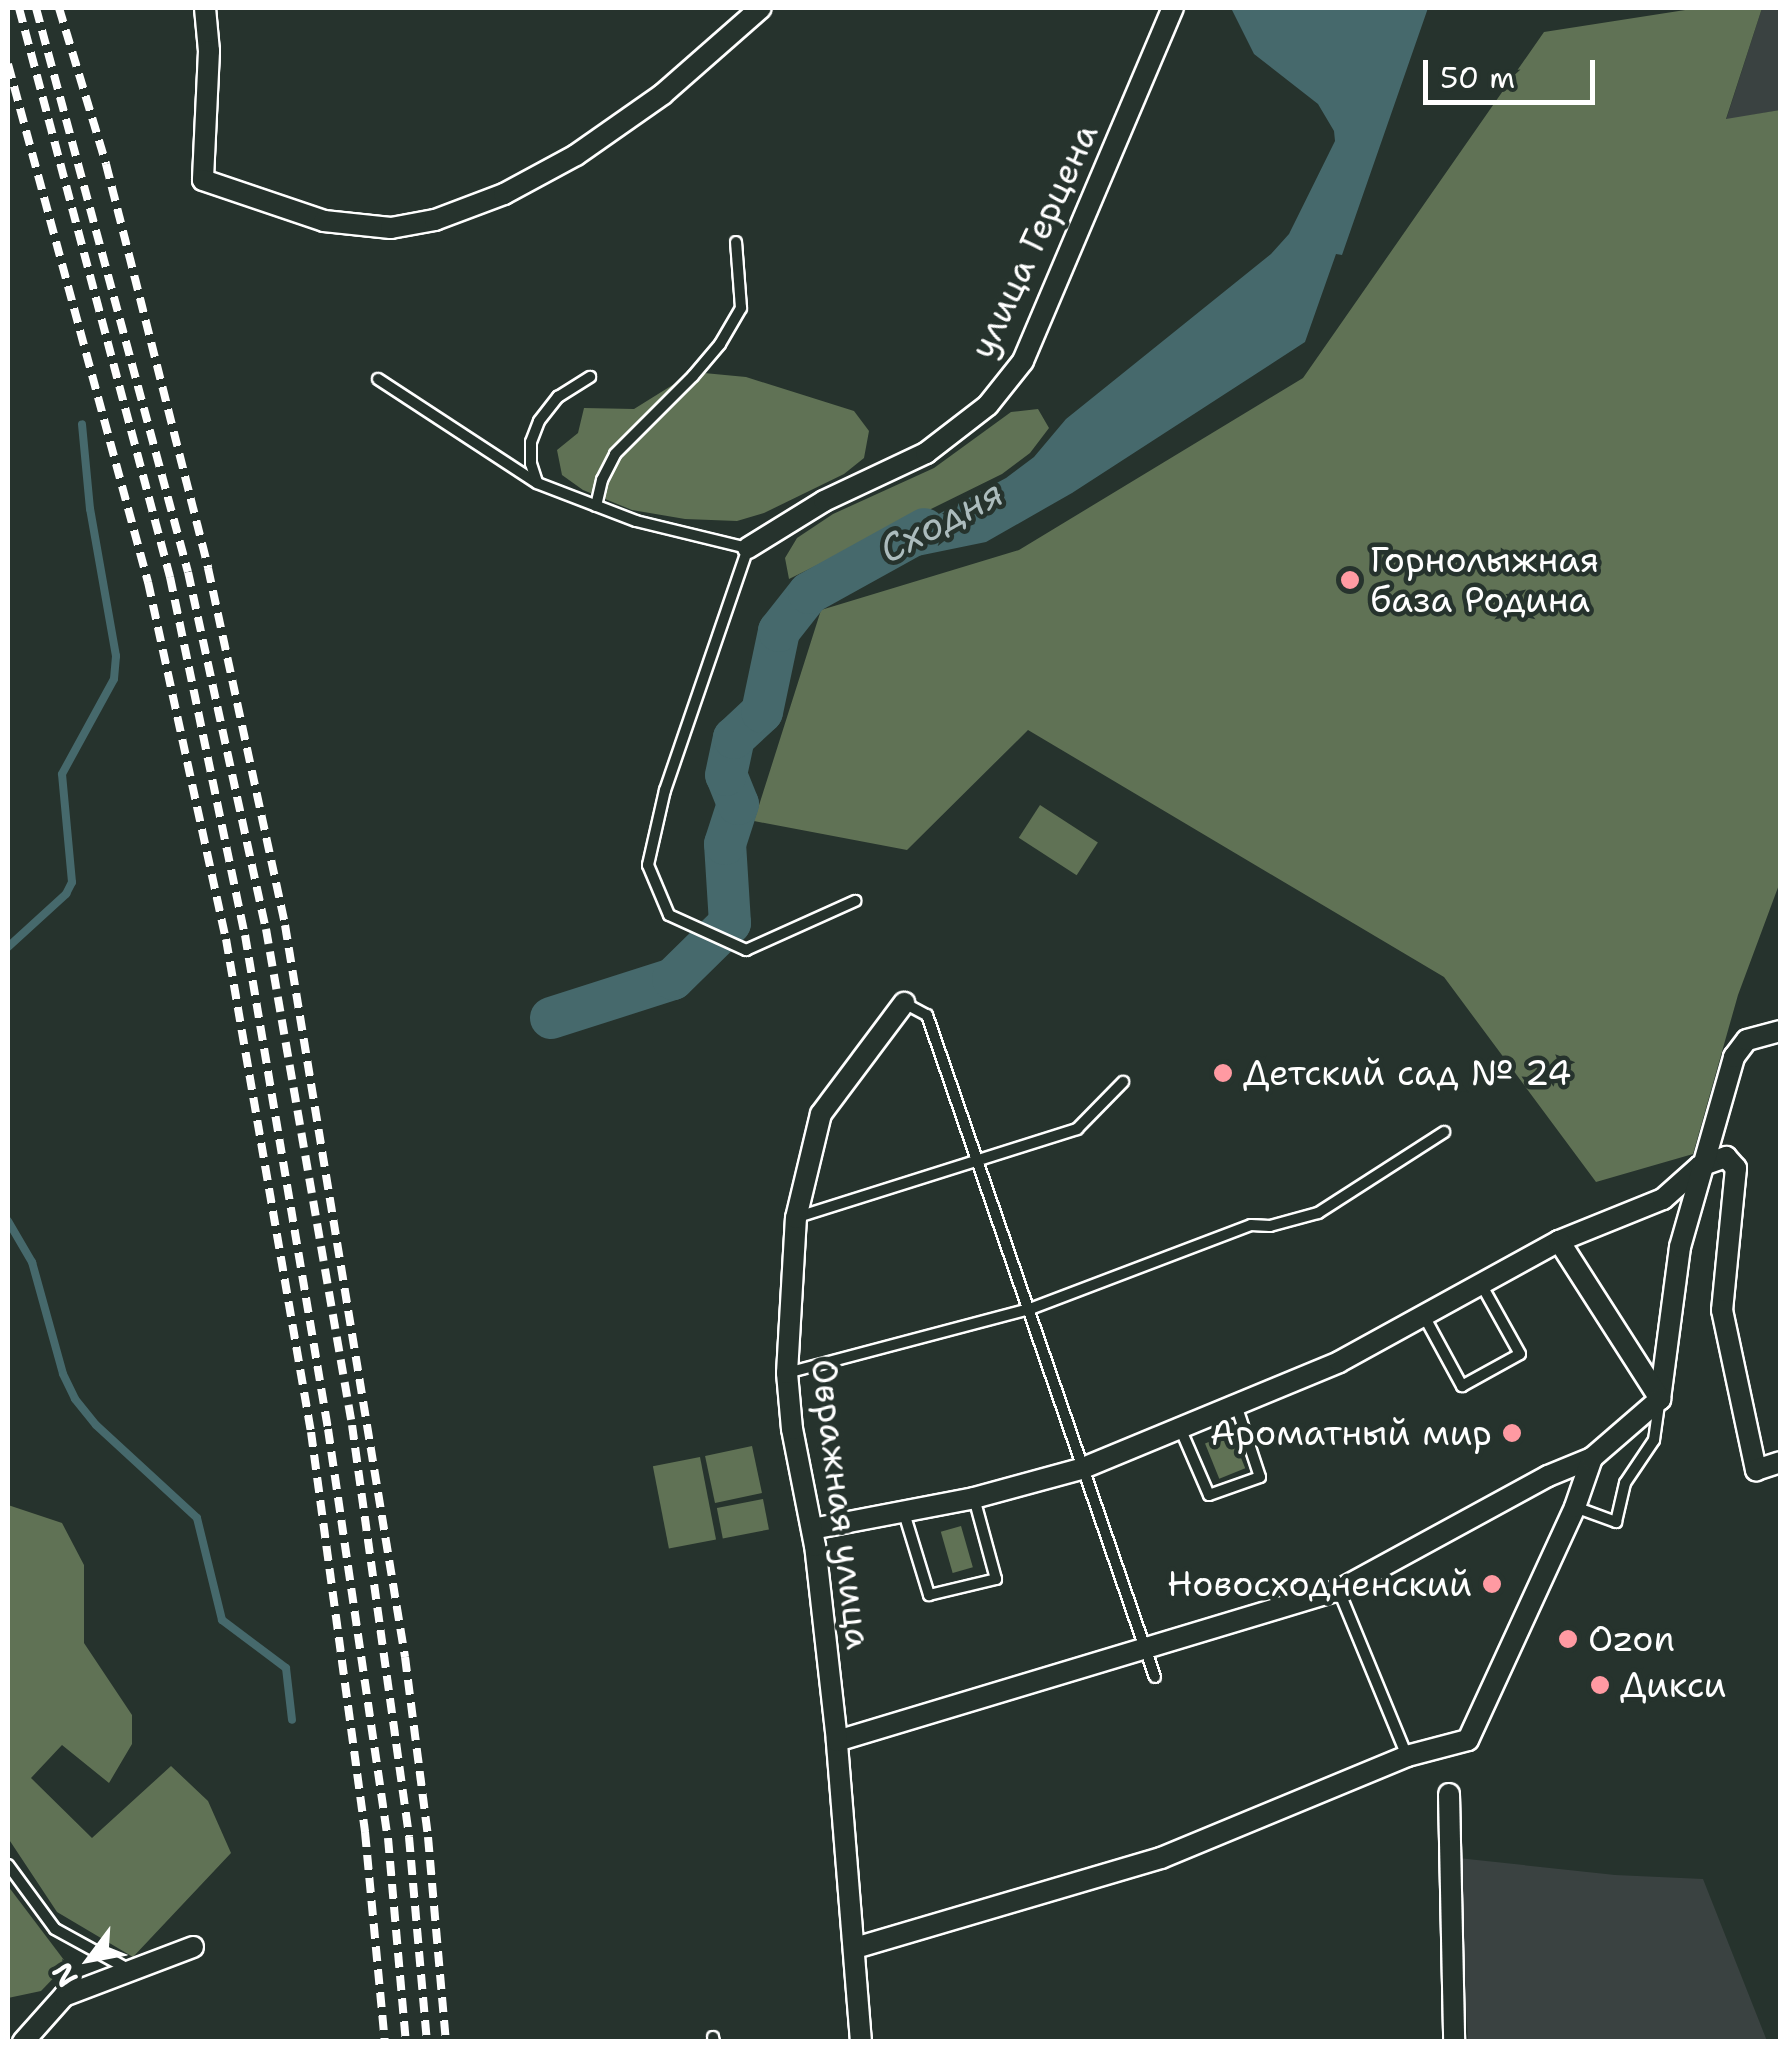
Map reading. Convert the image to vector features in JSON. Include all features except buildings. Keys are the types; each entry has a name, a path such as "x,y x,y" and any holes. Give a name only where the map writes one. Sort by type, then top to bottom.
{"street":[{"path":"206,8 210,50 204,180 324,221 391,228 435,220 504,194 576,155 664,94 761,8"},
{"name":"улица Герцена","path":"748,548 824,501 926,453 988,406 1023,362 1173,8"},
{"name":"Овражная улица","path":"862,2042 838,1741 812,1529 792,1429 787,1373 796,1218 822,1114 904,1003"},
{"path":"838,1741 1338,1590 1482,1510 1592,1458 1660,1399 1680,1247 1700,1166 1710,1148 1740,1047 1747,1040 1780,1030"},
{"path":"812,1529 974,1498 1081,1470 1339,1362 1559,1241 1664,1199 1700,1166 1726,1158 1736,1168 1722,1310 1756,1470 1780,1462"},
{"path":"1559,1241 1660,1399"},
{"path":"856,1948 1162,1858 1407,1756 1468,1740 1575,1507 1592,1458"},
{"path":"1449,1794 1454,2042"},
{"path":"23,2042 64,1996 193,1947"}],"lane":[{"path":"596,506 602,480 615,454 693,376 720,344 741,308 736,242"},
{"path":"538,482 531,464 531,442 540,420 558,397 590,377"},
{"path":"378,378 538,482 636,521 748,548 665,790 648,865 670,915 746,950 855,901"},
{"path":"904,1003 927,1015 1155,1677"},
{"path":"796,1218 1076,1129 1123,1082"},
{"path":"787,1373 1030,1309 1251,1225 1270,1226 1318,1213 1444,1132"},
{"path":"1423,1316 1462,1386 1520,1354 1480,1282"},
{"path":"1575,1507 1616,1522 1634,1464 1654,1440 1660,1399"},
{"path":"1180,1427 1209,1495 1260,1477 1236,1404"},
{"path":"904,1513 929,1595 996,1579 974,1498"},
{"path":"1338,1590 1407,1756"},
{"path":"8,1864 55,1929 130,1971"}],"shaded area":[{"path":"1762,8 1780,8 1780,110 1726,120"},
{"path":"1458,1858 1615,1875 1703,1879 1767,2041 1468,2041"}],"green space":[{"name":"Горнолыжная база Родина","path":"1698,8 1762,8 1726,119 1780,110 1780,882 1738,995 1693,1154 1596,1182 1444,977 1028,730 907,850 754,821 821,610 1019,550 1303,378 1544,32"},
{"path":"704,373 746,377 854,411 869,431 864,458 844,474 764,513 737,521 685,519 632,510 583,490 562,475 557,450 578,433 584,408 634,409 679,381"},
{"path":"1038,409 1049,428 1030,453 1002,474 789,579 785,558 797,538 833,514 934,468 1011,412"},
{"path":"1040,805 1098,843 1077,875 1019,838"},
{"path":"1231,1433 1245,1468 1219,1479 1205,1443"},
{"path":"752,1446 762,1493 715,1503 705,1456"},
{"path":"700,1457 716,1539 669,1549 653,1466"},
{"path":"763,1499 769,1529 723,1538 717,1508"},
{"path":"8,1505 62,1523 84,1565 84,1643 132,1715 132,1744 109,1783 62,1745 31,1778 92,1838 171,1766 208,1801 231,1853 133,1957 57,1912 8,1838"},
{"path":"961,1526 973,1567 953,1573 941,1532"},
{"path":"8,1886 67,1964 41,1991 8,1998"}],"water":[{"path":"1231,8 1428,8 1342,255 1336,254 1305,342 1072,493 986,542 908,558 877,556 876,550 1006,478 1034,457 1066,419 1271,254 1289,234 1335,141 1334,131 1318,104 1254,54"}],"waterway":[{"path":"8,947 66,894 72,882 62,774 114,679 116,656 90,509 82,424"},
{"name":"Сходня","path":"551,1018 673,979 730,923 725,844 738,804 726,775 734,738 762,712 779,631 809,593 925,529"},
{"path":"8,1221 32,1262 63,1374 75,1399 96,1425 197,1518 222,1620 286,1668 292,1720"}],"railway":[{"path":"19,8 170,577 245,935 328,1429 388,1838 406,2042"},
{"path":"36,8 188,572 266,929 352,1425 409,1837 427,2042"},
{"path":"59,8 106,164 208,568 285,925 405,1657 428,1837 446,2042"},
{"path":"8,64 148,582 226,939 311,1432 365,1832 385,2042"}],"place":[{"name":"Горнолыжная база Родина","path":"1350,580"},
{"name":"Детский сад № 24","path":"1223,1073"},
{"name":"Ароматный мир","path":"1512,1433"},
{"name":"Новосходненский","path":"1492,1584"},
{"name":"Ozon","path":"1568,1639"},
{"name":"Дикси","path":"1600,1685"}]}
